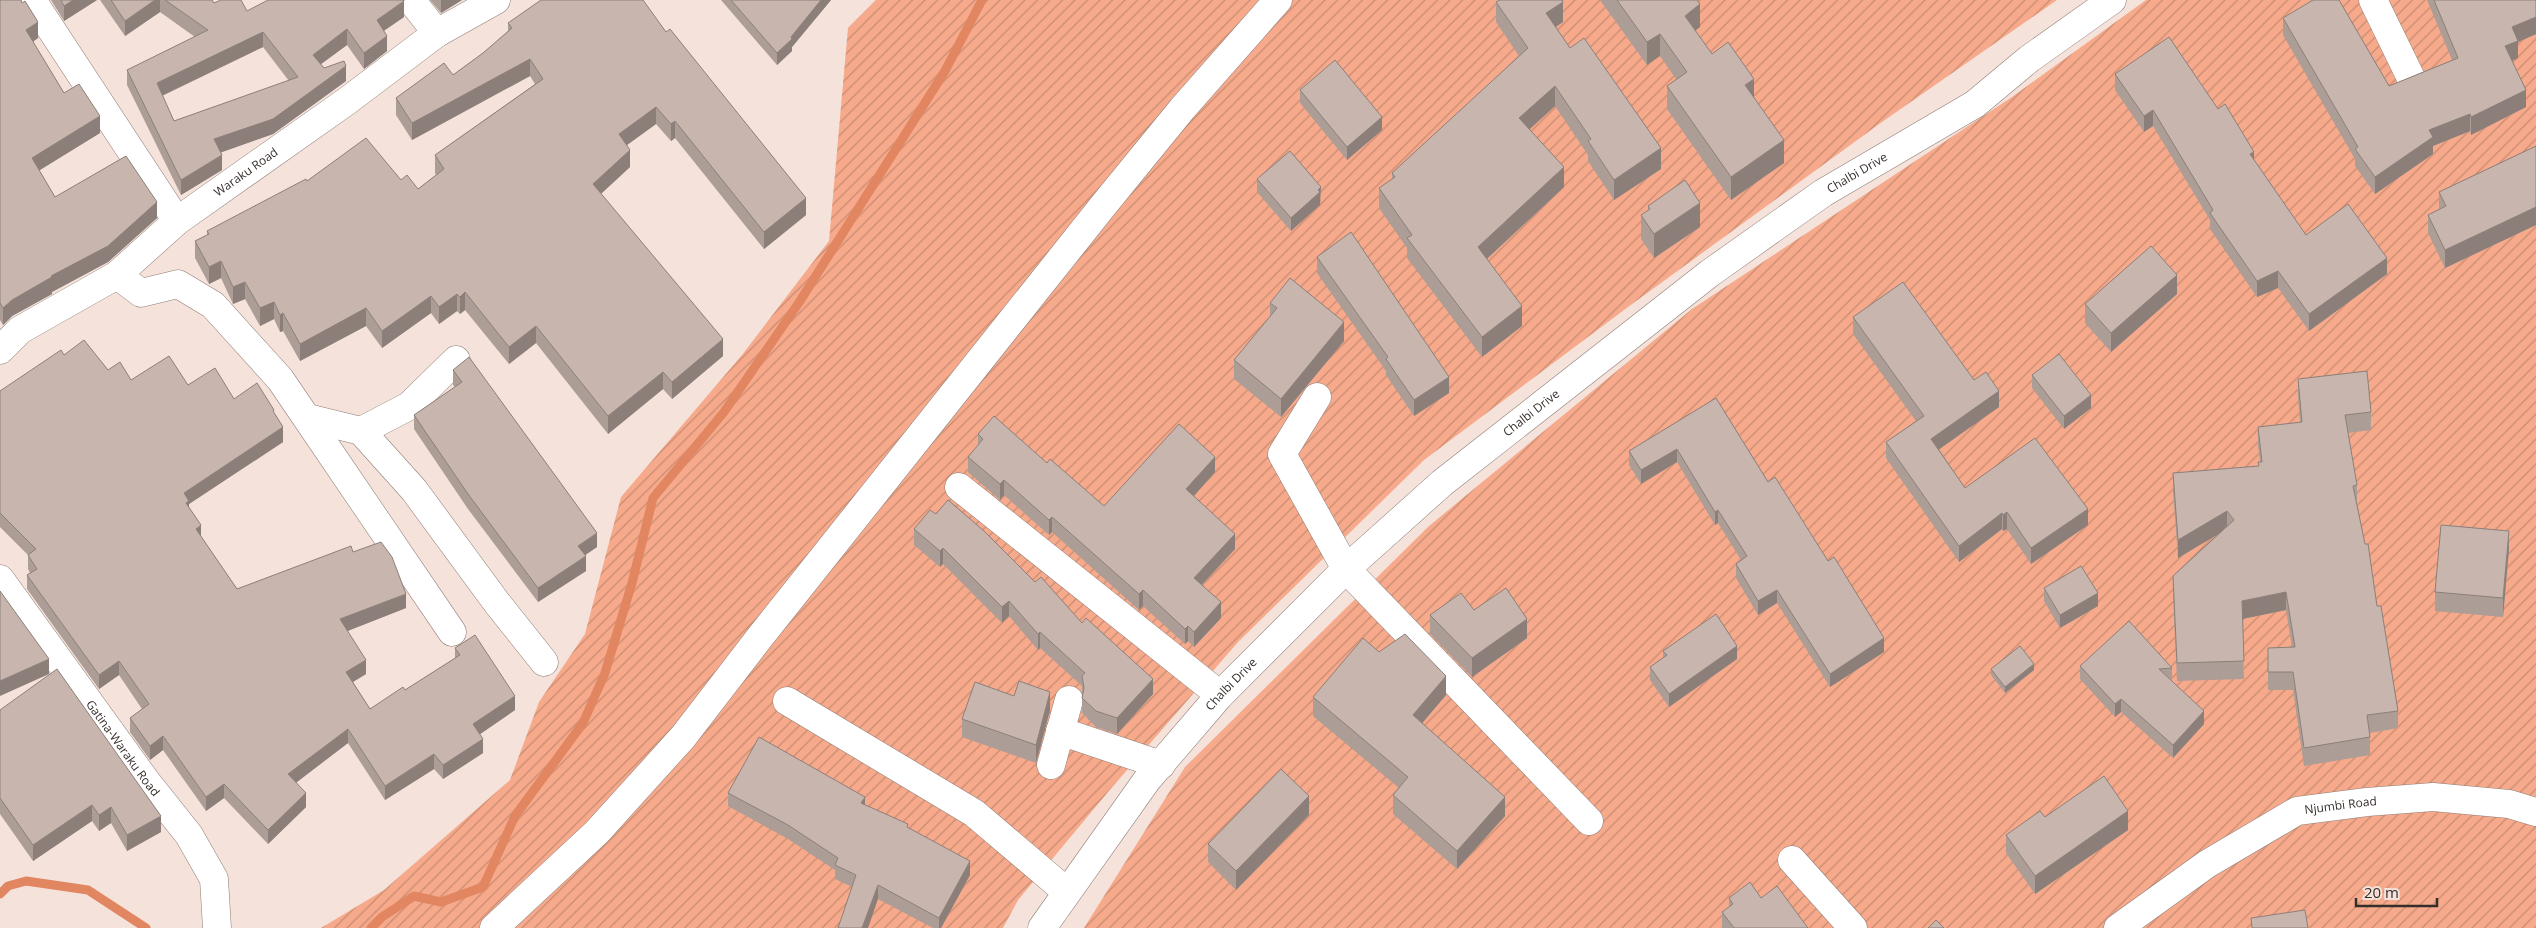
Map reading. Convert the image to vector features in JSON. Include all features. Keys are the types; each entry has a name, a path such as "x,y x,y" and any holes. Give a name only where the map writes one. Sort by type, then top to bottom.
{"street":[{"path":"32,0 177,221"},
{"path":"411,0 437,33"},
{"name":"Waraku Road","path":"0,350 20,330 118,275 177,221 347,101 437,33 496,0"},
{"path":"494,928 597,832 683,737 760,637 1108,200 1182,109 1278,0"},
{"name":"Chalbi Drive","path":"1042,928 1161,765 1220,695 1346,569 1442,483 1710,273 1824,193 1975,104 2029,59 2112,0"},
{"path":"2373,0 2410,76"},
{"path":"118,275 141,293 178,284 213,305 280,379 452,632"},
{"path":"361,431 409,406 456,360"},
{"path":"1318,397 1282,454 1346,569 1589,821"},
{"path":"308,418 361,431 414,490 544,662"},
{"path":"959,487 1220,695"},
{"name":"Gatina-Waraku Road","path":"0,579 146,781 189,835 214,879 217,925"},
{"path":"1051,765 1069,700"},
{"path":"787,701 974,813 1067,892"},
{"path":"1060,731 1161,765"},
{"name":"Njumbi Road","path":"2118,928 2207,864 2297,811 2367,802 2433,797 2509,804 2536,812"},
{"path":"1792,860 1853,928"}],"shaded area":[{"path":"876,0 2057,0 1882,122 1628,307 1424,460 1238,642 1108,792 1018,900 1003,928 321,928 384,890 510,780 539,702 585,634 621,497 742,355 829,241 848,28"},
{"path":"2146,0 2536,0 2536,928 1084,928 1185,767 1429,526 1692,309 2012,97"}],"building":[{"path":"0,0 21,0 22,3 25,1 38,22 26,30 64,93 79,84 100,116 32,158 55,197 126,156 157,202 108,246 51,276 12,300 3,308 0,303"},
{"path":"61,0 73,0 64,6"},
{"path":"111,0 155,0 125,21"},
{"path":"165,0 212,0 214,3 221,0 241,0 247,11 268,0 404,0 377,20 387,36 364,53 347,29 313,55 324,68 344,61 346,66 273,119 214,139 222,155 181,180 127,70 208,30","holes":["263,32 298,77 174,121 157,83"]},
{"path":"541,0 643,0 666,32 670,29 806,198 764,232 675,121 671,124 656,107 619,134 630,150 593,184 723,339 672,382 663,372 608,416 536,326 509,347 465,292 460,297 457,294 439,307 431,296 382,331 366,308 300,344 283,313 280,315 274,302 260,308 245,282 233,287 221,261 209,267 195,241 209,234 207,231 306,179 307,181 366,138 401,180 407,175 418,189 444,169 435,155 543,79 530,59 412,123 396,98 444,63 453,75 512,28 508,23"},
{"path":"731,0 821,0 791,37 792,39 777,53"},
{"path":"1500,0 1562,0 1563,2 1546,13 1570,48 1584,38 1661,148 1614,180 1588,141 1591,139 1555,86 1519,118 1564,167 1478,247 1522,306 1482,337 1407,238 1412,235 1379,188 1395,177 1392,173 1528,48 1496,2"},
{"path":"1617,0 1697,0 1700,4 1685,16 1712,54 1728,42 1754,79 1745,85 1784,140 1731,177 1667,86 1687,72 1660,34 1647,42"},
{"path":"2313,0 2339,0 2389,86 2458,58 2434,0 2536,0 2536,17 2512,27 2518,41 2505,46 2526,90 2471,117 2470,114 2429,130 2433,137 2375,177 2355,149 2358,147 2283,18"},
{"path":"2169,37 2218,109 2225,104 2254,152 2250,154 2306,235 2348,204 2387,258 2309,314 2278,271 2257,281 2210,213 2213,210 2153,110 2144,116 2115,74"},
{"path":"1335,60 1382,117 1347,147 1300,90"},
{"path":"2536,146 2536,207 2445,250 2428,215 2446,206 2439,192"},
{"path":"1290,151 1321,187 1318,190 1320,192 1291,218 1257,179"},
{"path":"1685,180 1700,203 1654,234 1641,215 1650,209 1648,206"},
{"path":"1351,232 1449,377 1414,400 1386,359 1388,357 1317,257"},
{"path":"2151,246 2177,275 2111,333 2085,304"},
{"path":"1290,278 1344,322 1281,399 1234,360 1277,308 1270,303"},
{"path":"1903,282 1974,380 1986,372 1999,391 1931,439 1965,488 2035,438 2088,509 2031,548 2007,512 2003,515 2002,513 1959,546 1886,442 1924,416 1853,317"},
{"path":"84,340 108,370 120,362 131,380 169,356 188,385 215,368 234,399 257,383 283,427 184,493 189,501 186,503 201,525 196,529 237,589 351,546 353,552 381,542 392,557 406,594 340,619 366,660 346,672 370,709 403,687 405,690 460,655 455,648 475,635 515,696 473,724 483,739 443,765 434,754 385,786 348,729 288,774 306,793 268,830 224,784 206,797 163,736 150,746 130,718 149,704 119,661 99,675 27,575 37,569 28,555 36,549 0,513 0,391 61,350 64,355"},
{"path":"2059,354 2091,395 2064,416 2032,375"},
{"path":"469,357 597,533 578,546 586,556 538,588 468,494 414,415 462,382 453,370"},
{"path":"2367,371 2371,412 2345,415 2357,485 2353,486 2365,544 2368,544 2377,606 2381,606 2398,711 2367,715 2370,737 2304,748 2293,672 2268,672 2268,648 2295,647 2286,592 2242,601 2244,661 2177,663 2173,576 2234,520 2227,511 2178,540 2173,473 2259,466 2258,462 2262,462 2258,427 2302,422 2298,379"},
{"path":"1716,398 1768,482 1775,477 1828,561 1834,557 1884,638 1830,674 1777,590 1758,601 1736,564 1747,556 1718,510 1715,512 1677,449 1641,470 1629,451"},
{"path":"994,416 1047,463 1050,459 1104,506 1179,424 1215,457 1186,489 1235,534 1194,578 1221,602 1194,632 1188,626 1185,629 1143,590 1139,594 1052,517 1049,520 1004,480 1000,484 968,457 983,439 978,434"},
{"path":"948,500 984,531 1035,582 1041,577 1082,623 1086,618 1153,679 1117,718 1096,711 1082,698 1084,688 1082,676 1085,673 1040,632 1038,634 1009,601 1002,607 943,548 940,551 914,529 930,510 936,514"},
{"path":"2441,525 2509,531 2503,598 2435,592"},
{"path":"2081,566 2098,593 2060,615 2044,588"},
{"path":"1506,588 1527,619 1472,658 1430,615 1461,593 1474,610"},
{"path":"0,591 49,659 0,681"},
{"path":"1716,614 1737,646 1669,694 1650,667 1667,655 1663,651"},
{"path":"2129,621 2172,668 2159,669 2204,711 2173,745 2121,699 2115,704 2080,666"},
{"path":"1405,634 1446,676 1413,715 1505,797 1457,851 1393,795 1408,777 1313,697 1363,638 1379,652"},
{"path":"2020,646 2034,664 2005,687 1991,669"},
{"path":"57,669 161,816 127,835 111,807 99,815 92,805 33,845 0,798 0,710"},
{"path":"1019,681 1050,692 1036,745 962,719 975,682 1014,696"},
{"path":"759,737 865,797 861,803 908,824 907,827 970,861 939,918 878,885 862,928 838,928 856,875 835,865 838,858 788,825 728,793"},
{"path":"1281,769 1309,796 1236,871 1208,844"},
{"path":"2104,776 2128,811 2035,876 2006,835 2040,811 2045,817"},
{"path":"1750,882 1761,898 1777,886 1808,928 1734,928 1722,912 1733,904 1729,898"},
{"path":"2305,910 2308,928 2252,928 2251,918"},
{"path":"1936,920 1944,928 1928,928"}],"waterway":[{"path":"371,928 382,917 414,896 441,902 483,887 515,816 583,723 605,673 632,583 653,498 724,412 800,301 945,71 982,0"},
{"path":"0,894 8,886 26,881 88,890 146,928"}]}
